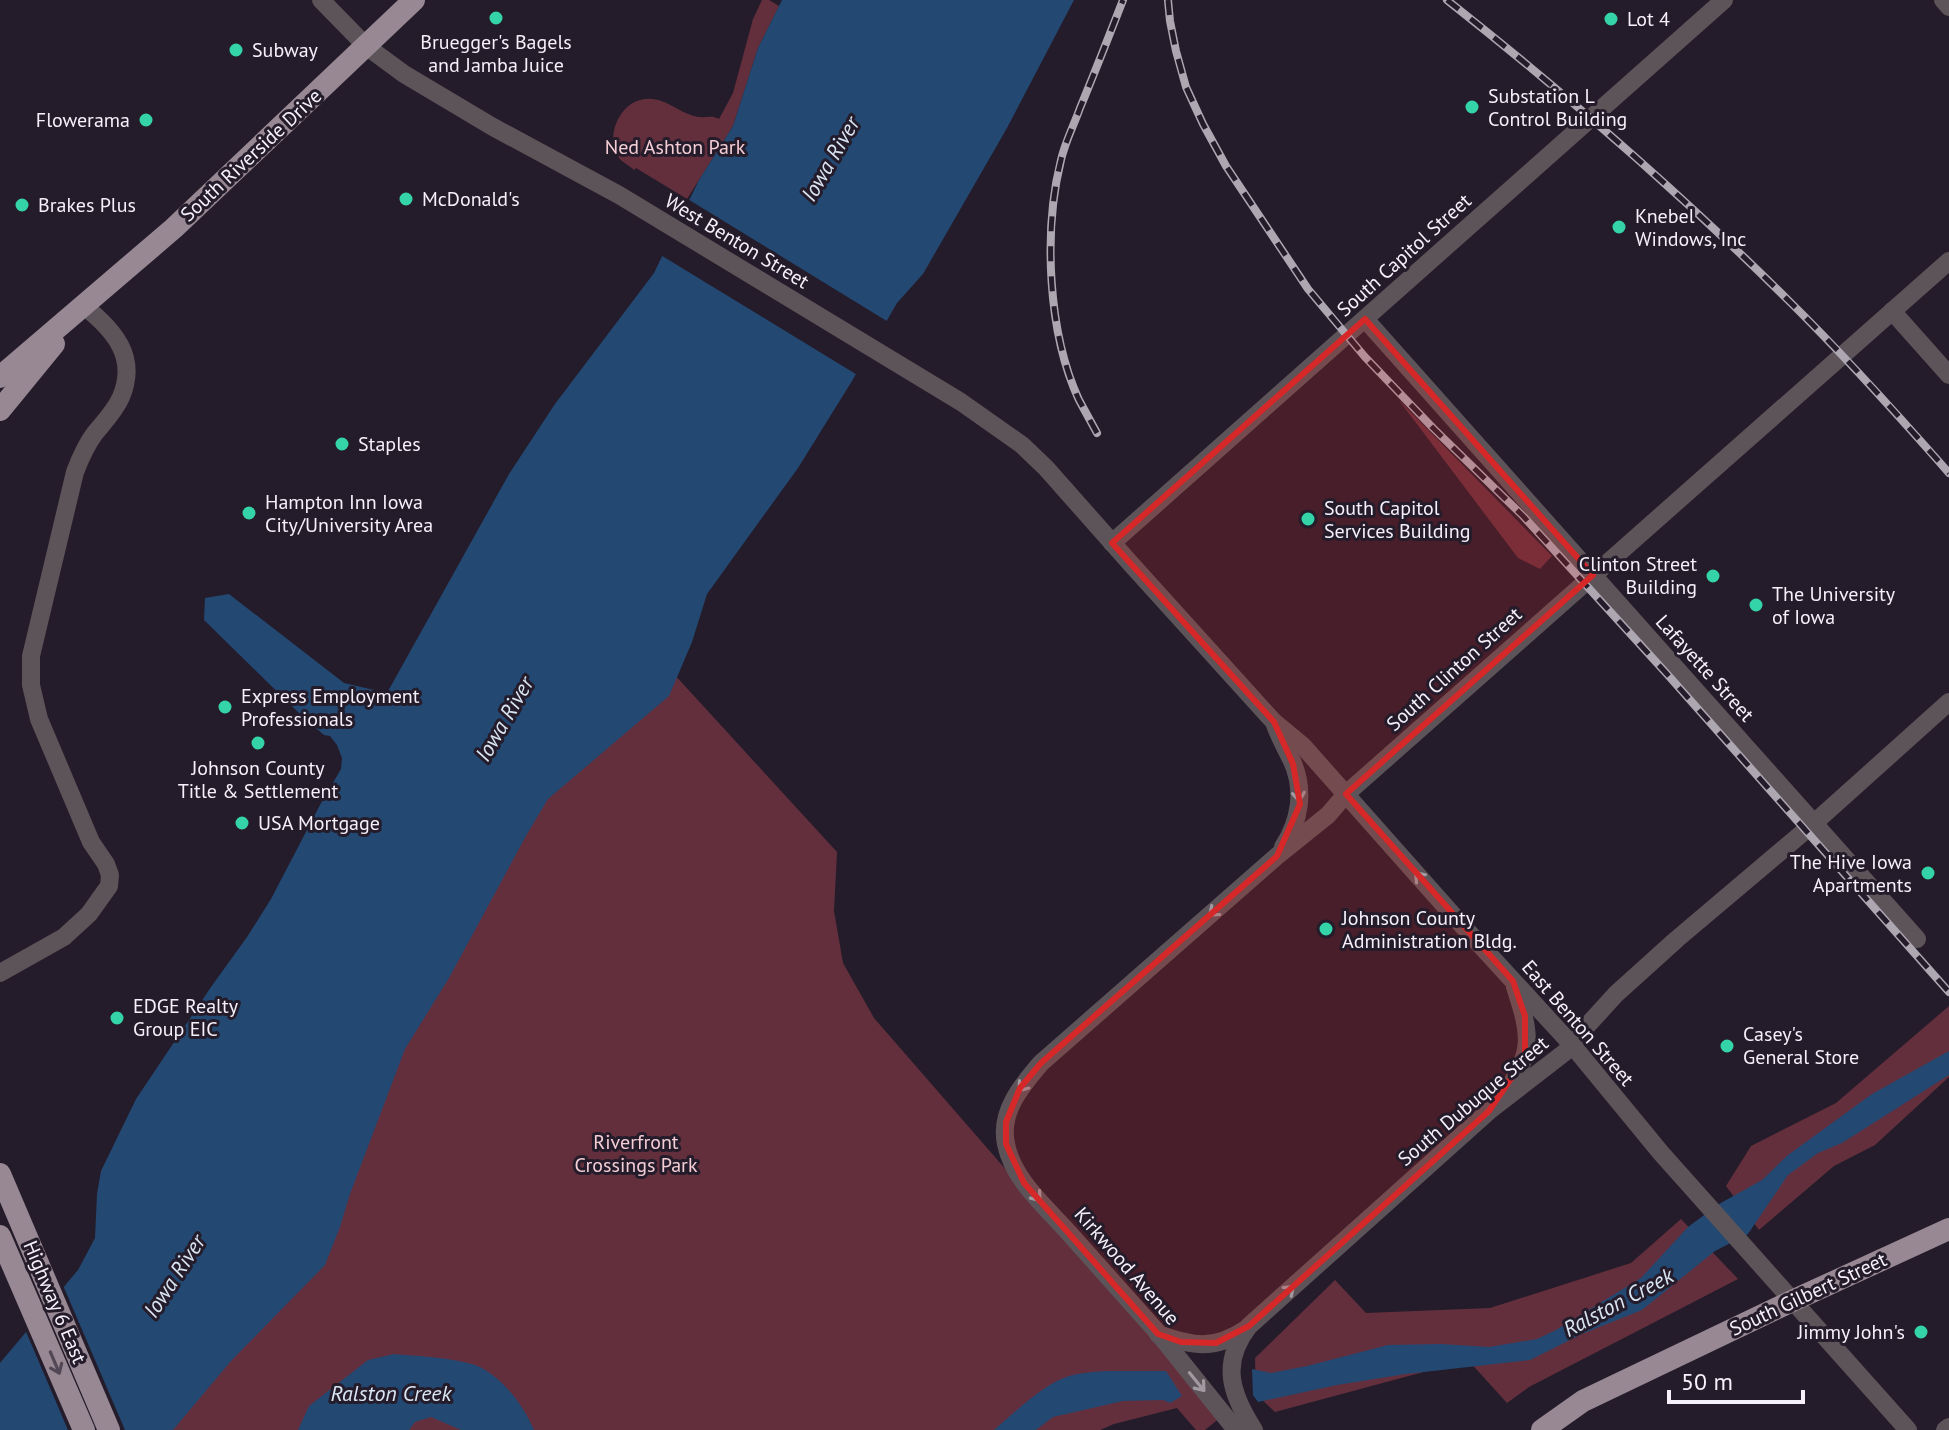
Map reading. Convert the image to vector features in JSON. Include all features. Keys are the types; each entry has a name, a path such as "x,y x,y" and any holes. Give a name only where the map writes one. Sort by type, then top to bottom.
{"main road":[{"name":"South Riverside Drive","path":"0,377 174,228 414,0"},
{"name":"South Riverside Drive","path":"0,410 84,306"},
{"name":"Highway 6 East","path":"0,1174 109,1430"},
{"name":"South Gilbert Street","path":"1542,1430 1583,1401 1949,1229"},
{"name":"Highway 6 East","path":"0,1236 84,1430"}],"street":[{"name":"West Benton Street","path":"321,0 366,46 404,74 619,195 961,402 1022,445 1112,543"},
{"name":"South Capitol Street","path":"1112,543 1724,0"},
{"path":"1943,0 1949,7"},
{"name":"South Clinton Street","path":"1006,1122 1020,1088 1041,1063 1328,815 1346,794 1949,261"},
{"path":"2,971 64,937 89,914 109,886 110,875 106,864 91,842 51,752 31,685 31,656 75,472 93,436 121,397 125,381 123,351 115,334 84,306"},
{"path":"1892,311 1949,375"},
{"name":"Lafayette Street","path":"1365,319 1917,939"},
{"name":"East Benton Street","path":"1112,543 1274,722 1303,746 1573,1046 1641,1130 1908,1430"},
{"name":"South Dubuque Street","path":"1254,1430 1239,1407 1231,1375 1234,1350 1249,1326 1489,1111 1573,1046 1616,994 1949,702"},
{"path":"1274,722 1293,764 1300,801 1295,823 1277,856"},
{"path":"1489,1111 1515,1079 1525,1058 1528,1040 1525,1016 1513,981"},
{"name":"Kirkwood Avenue","path":"1006,1122 1009,1156 1024,1183 1158,1334 1236,1430"},
{"path":"1158,1334 1198,1345 1234,1337 1249,1326"}],"highlighted area":[{"path":"1365,319 1593,575 1346,794 1513,981 1525,1016 1525,1058 1489,1111 1249,1326 1216,1343 1181,1342 1158,1334 1024,1183 1006,1144 1006,1122 1020,1088 1041,1063 1277,856 1300,804 1293,764 1274,722 1112,543"}],"green space":[{"name":"Ned Ashton Park","path":"762,0 779,6 758,48 733,126 687,199 622,161 615,150 614,133 620,116 632,103 656,100 693,116 719,119 733,93 753,19"},
{"path":"1398,399 1552,556 1540,569 1518,558"},
{"name":"Riverfront Crossings Park","path":"662,661 837,852 834,911 843,963 874,1018 1221,1417 1205,1430 1196,1430 1177,1408 1100,1430 133,1430 493,840"},
{"path":"1949,1006 1949,1077 1875,1145 1834,1166 1759,1230 1726,1186 1751,1146 1836,1103"},
{"path":"1681,1219 1738,1279 1529,1387 1507,1403 1468,1360 1275,1412 1256,1394 1255,1358 1335,1280 1366,1313 1490,1308 1631,1263"}],"water":[{"name":"Iowa River","path":"782,0 1074,0 1007,128 923,274 897,303 798,468 707,594 692,642 669,696 548,799 527,834 449,978 405,1049 325,1265 231,1361 173,1430 0,1430 0,1363 78,1270 95,1238 101,1171 136,1099 271,899 341,769 342,758 330,736 324,735 303,717 204,620 205,598 229,594 344,683 387,693 509,474 555,404 654,273 699,180 733,126 758,48"},
{"name":"Ralston Creek","path":"1949,1051 1949,1075 1842,1143 1818,1153 1788,1175 1748,1234 1715,1251 1642,1310 1582,1334 1530,1360 1406,1374 1258,1402 1253,1395 1252,1369 1271,1373 1388,1345 1489,1347 1537,1339 1556,1330 1641,1278 1688,1227 1719,1204 1762,1180 1788,1155 1872,1094"},
{"name":"Ralston Creek","path":"394,1354 452,1360 482,1368 513,1395 534,1430 461,1430 431,1417 415,1422 409,1430 298,1430 309,1406 368,1360"},
{"path":"1106,1371 1166,1371 1182,1396 1170,1403 1163,1400 1123,1401 1053,1417 1036,1430 994,1430 1034,1396 1061,1379"}],"pier":[{"path":"686,198 890,323 859,376 659,254"},
{"path":"62,1283 125,1430 68,1430 24,1327"}],"railway":[{"path":"1097,433 1079,400 1061,344 1052,282 1052,218 1055,188 1065,147 1123,0"},
{"path":"1168,0 1176,51 1186,87 1203,124 1226,166 1308,289 1365,357 1523,516 1949,992"},
{"path":"1447,0 1579,108 1706,222 1829,342 1949,473"}],"place":[{"name":"Bruegger's Bagels and Jamba Juice","path":"496,18"},
{"name":"Lot 4","path":"1611,19"},
{"name":"Subway","path":"236,50"},
{"name":"Substation L Control Building","path":"1472,107"},
{"name":"Flowerama","path":"146,120"},
{"name":"McDonald's","path":"406,199"},
{"name":"Brakes Plus","path":"22,205"},
{"name":"Knebel Windows, Inc","path":"1619,227"},
{"name":"Staples","path":"342,444"},
{"name":"Hampton Inn Iowa City/University Area","path":"249,513"},
{"name":"South Capitol Services Building","path":"1308,519"},
{"name":"Clinton Street Building","path":"1713,576"},
{"name":"The University of Iowa","path":"1756,605"},
{"name":"Express Employment Professionals","path":"225,707"},
{"name":"Johnson County Title & Settlement","path":"258,743"},
{"name":"USA Mortgage","path":"242,823"},
{"name":"The Hive Iowa Apartments","path":"1928,873"},
{"name":"Johnson County Administration Bldg.","path":"1326,929"},
{"name":"EDGE Realty Group EIC","path":"117,1018"},
{"name":"Casey's General Store","path":"1727,1046"},
{"name":"Jimmy John's","path":"1921,1332"}]}
